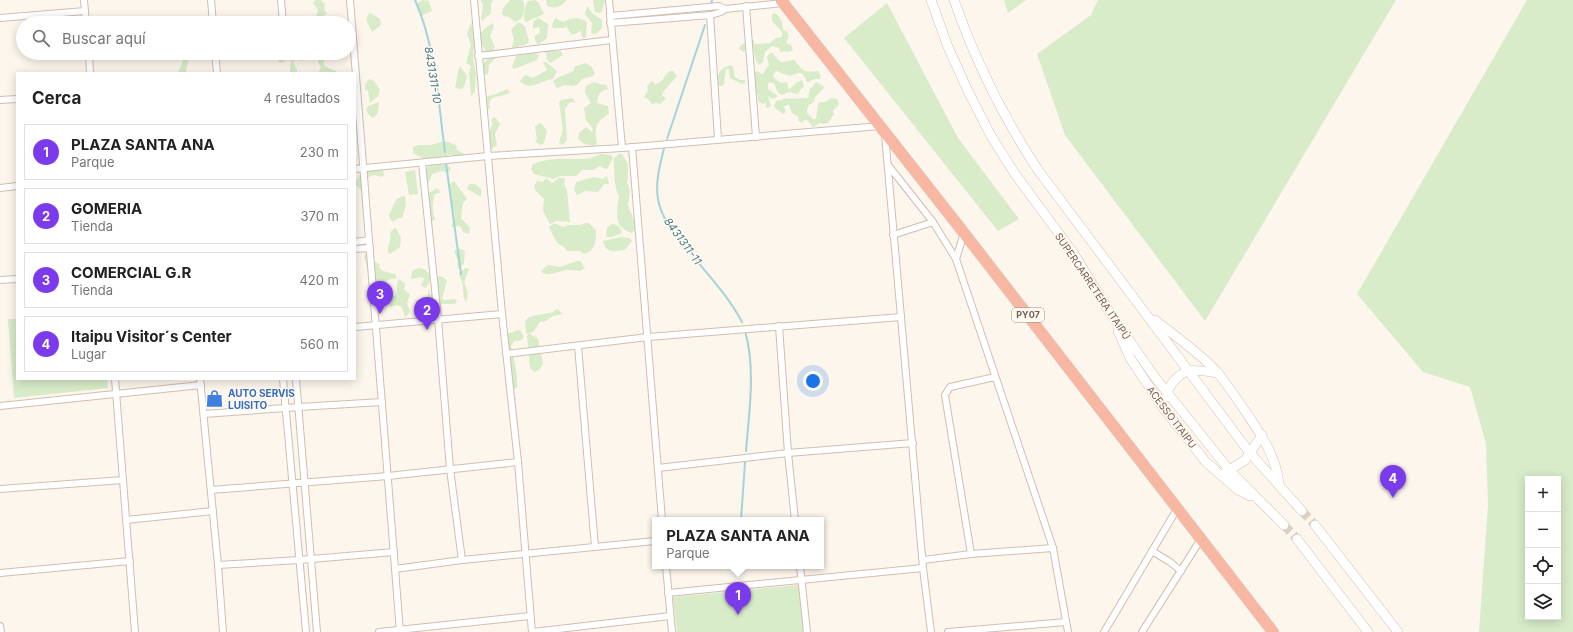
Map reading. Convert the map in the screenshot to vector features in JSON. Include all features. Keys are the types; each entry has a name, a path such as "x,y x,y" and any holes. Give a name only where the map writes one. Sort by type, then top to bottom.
{"highway":[{"name":"PY07","path":"782,1 1273,632"}],"street":[{"path":"84,0 85,16"},
{"path":"211,0 212,16"},
{"path":"281,0 282,16"},
{"path":"350,0 350,16"},
{"path":"474,0 502,314 518,462 524,553 532,632 670,616"},
{"path":"608,0 622,148"},
{"name":"SUPERCARRETERA ITAIPÚ","path":"931,0 938,23 958,71 991,136 1026,190 1074,254 1109,311 1167,392 1230,471 1284,524"},
{"path":"954,0 1000,108 1038,170 1250,453 1302,510"},
{"path":"610,19 719,6 725,8 782,1"},
{"path":"746,6 756,137"},
{"path":"610,19 710,15 721,12 725,8"},
{"path":"24,16 85,11"},
{"path":"710,15 718,139"},
{"path":"0,18 16,17"},
{"path":"478,56 611,40"},
{"path":"89,60 90,72"},
{"path":"216,60 217,72"},
{"path":"352,60 353,72"},
{"path":"0,100 16,99"},
{"path":"356,99 364,168 400,631"},
{"path":"356,169 488,156 622,148 718,139 882,130 888,164 923,568 931,632"},
{"path":"632,147 662,517"},
{"path":"422,163 438,319 450,469 462,560"},
{"path":"888,164 933,222 956,259 1053,548 1068,632"},
{"path":"0,188 16,186"},
{"path":"893,235 933,222"},
{"path":"956,259 964,233"},
{"path":"356,242 369,240"},
{"path":"356,249 370,248"},
{"path":"0,280 16,279"},
{"name":"ACESSO ITAIPU","path":"1109,311 1130,358 1164,409 1206,462 1238,490 1260,501"},
{"path":"356,327 502,314"},
{"path":"1147,314 1186,344 1217,373 1262,435 1276,467 1279,484"},
{"path":"506,354 648,337 901,316"},
{"path":"779,326 788,453 795,517"},
{"path":"578,346 595,546"},
{"path":"1164,409 1167,392 1176,378 1188,371 1217,373"},
{"path":"970,554 945,395 950,387 995,377"},
{"path":"115,380 135,632"},
{"path":"283,380 306,632"},
{"path":"296,380 317,632"},
{"path":"0,406 200,382 223,632"},
{"path":"204,414 382,402"},
{"path":"1220,475 1230,471 1246,460 1262,435"},
{"path":"658,468 788,453 913,443"},
{"path":"210,490 305,484 518,462"},
{"path":"0,489 123,480"},
{"path":"1104,632 1177,509"},
{"path":"126,520 213,511"},
{"path":"1315,525 1398,632"},
{"path":"1142,632 1200,539"},
{"path":"1297,539 1368,632"},
{"path":"395,569 524,553 652,541"},
{"path":"923,560 970,554 1053,548"},
{"path":"1152,551 1181,571"},
{"path":"218,565 311,560 394,552"},
{"path":"0,573 130,561"},
{"path":"668,592 802,581 923,568"},
{"path":"666,569 672,632"},
{"path":"800,569 807,632"},
{"path":"379,632 400,631 530,616"},
{"path":"948,632 1066,622"},
{"path":"0,626 1,632"}],"green space":[{"path":"315,0 321,0 325,4 324,9 327,14 316,16 318,10 313,3"},
{"path":"422,0 429,1 432,11 421,16 417,4"},
{"path":"481,0 493,0 491,4 491,13 482,21 483,5"},
{"path":"510,0 522,0 524,2 524,12 522,17 515,22 502,14 503,8"},
{"path":"535,0 538,2 544,14 526,22 524,20 525,6 528,1"},
{"path":"546,0 566,1 560,6 552,7 547,6"},
{"path":"593,0 605,0 600,13 595,12"},
{"path":"1004,0 1026,0 1008,13"},
{"path":"1098,0 1396,0 1205,321 1065,135 1037,54 1091,15"},
{"path":"1527,0 1573,0 1573,632 1479,632 1488,505 1486,444 1470,387 1423,372 1357,294"},
{"path":"887,3 958,138 1019,219 998,231 844,38"},
{"path":"587,6 592,13 602,20 602,28 596,34 591,32 592,23 585,14"},
{"path":"370,13 380,19 381,25 372,32 367,20"},
{"path":"774,13 780,18 783,30 789,35 786,43 791,45 793,50 788,52 783,51 781,53 779,48 772,46 765,52 763,62 759,65 756,61 752,47 743,52 739,48 751,38 754,41 754,44 770,43 776,38 782,37 782,32 772,21 772,15"},
{"path":"538,18 548,24 547,38 538,45 535,40 535,36 540,33 539,27 533,28 533,22"},
{"path":"555,18 563,22 575,18 584,20 587,22 586,37 584,39 582,37 581,31 572,35 566,26 564,28 553,28 552,25"},
{"path":"471,22 475,40 473,57 476,75 475,92 471,96 469,72 471,66 466,63 471,45 467,34"},
{"path":"493,23 494,26 490,36 495,47 492,51 486,51 478,39 480,34"},
{"path":"518,23 521,23 525,27 529,41 527,44 513,48 512,46 514,40 511,29"},
{"path":"545,51 561,51 563,55 550,63 546,58 547,55"},
{"path":"772,52 779,61 794,60 804,70 809,72 818,71 821,76 820,79 814,79 807,82 804,75 800,73 790,76 776,71 773,75 774,78 781,83 787,82 788,88 790,89 802,80 804,86 797,94 789,92 781,95 777,91 774,83 768,83 768,89 778,96 773,99 768,96 771,106 768,108 766,107 766,103 763,104 758,101 755,82 752,81 753,73 758,71 762,75 769,65 767,56"},
{"path":"534,53 539,55 537,60 514,69 512,67 516,56"},
{"path":"491,56 497,57 489,65 488,74 485,75 483,73 483,64"},
{"path":"183,60 188,60 187,72 178,72"},
{"path":"278,60 286,60 282,63 278,62"},
{"path":"286,60 296,60 293,62 297,72 290,72 292,61"},
{"path":"318,60 324,60 323,64 326,67 337,72 318,72 321,67"},
{"path":"543,62 546,62 557,71 553,79 532,85 524,84 520,81 525,75 533,78 547,70"},
{"path":"585,63 591,66 595,73 593,76 582,79 577,85 565,85 557,88 553,81 558,77 572,72 574,67"},
{"path":"731,65 733,67 735,77 740,80 745,80 745,83 742,84 730,78 729,69 726,69 724,84 719,86 717,84 720,71"},
{"path":"460,66 467,76 464,87 461,89 455,88"},
{"path":"670,71 673,71 677,76 663,92 662,95 666,99 660,104 652,104 645,98 648,91 647,86 652,81 655,84 661,82"},
{"path":"369,79 374,81 380,90 378,96 370,103 368,91 365,90 365,84"},
{"path":"594,82 603,85 606,84 608,89 600,94 597,103 608,106 609,114 600,121 596,127 597,144 595,146 584,144 578,139 579,133 586,127 592,132 593,129 586,120 584,108 591,103 585,93 586,86"},
{"path":"816,82 824,88 815,97 814,102 809,105 807,113 813,119 816,119 818,104 820,102 826,102 831,98 837,99 839,104 833,111 834,114 828,123 820,123 813,127 807,120 804,120 802,123 800,122 798,120 799,117 792,113 789,105 784,107 786,112 783,114 774,107 776,101 784,98 808,98 810,89"},
{"path":"507,89 510,92 508,94 492,98 489,103 490,108 487,110 485,101 488,96"},
{"path":"573,98 575,103 570,102 565,109 567,140 563,145 559,142 563,130 559,102 561,100"},
{"path":"379,102 378,113 373,118 368,114 366,109 368,106"},
{"path":"495,117 500,124 495,134 497,145 492,149 488,135 493,123 491,121 492,118"},
{"path":"539,123 542,124 547,131 544,143 541,145 535,142 537,139 535,127"},
{"path":"445,141 456,145 457,150 466,155 466,158 461,161 451,154 438,161 430,158 424,159 413,153 413,147 419,145 431,145"},
{"path":"601,154 611,155 613,158 608,168 605,169 600,166 593,170 582,170 576,176 561,176 553,179 534,174 531,169 533,164 545,160 585,159"},
{"path":"619,154 622,154 628,164 627,182 630,190 628,205 637,228 632,233 621,227 617,218 619,196 615,183 614,158"},
{"path":"432,164 447,165 450,167 450,170 448,172 441,171 432,174 429,182 425,186 424,170"},
{"path":"372,168 383,169 384,175 382,177 374,175 366,178 362,191 356,185 356,181 361,174"},
{"path":"415,170 418,194 409,195 405,172"},
{"path":"607,176 609,184 604,184 598,192 585,191 577,195 574,190 576,182 594,177 603,179"},
{"path":"546,178 552,183 559,178 565,178 564,184 567,190 570,222 556,221 550,224 543,211 544,199 536,191 534,186 537,181 543,182"},
{"path":"454,181 467,199 463,203 461,218 470,228 469,234 463,232 460,226 451,227 455,216 449,185"},
{"path":"469,184 475,184 482,190 481,197 467,189"},
{"path":"437,188 441,192 435,194 433,200 433,213 435,219 431,223 424,196"},
{"path":"405,196 406,205 402,218 392,222 389,216 394,203 398,198"},
{"path":"554,223 563,227 586,223 590,224 596,231 593,248 588,253 584,254 580,251 567,251 556,241 549,227"},
{"path":"611,224 618,226 622,233 612,237 606,237 607,228"},
{"path":"396,228 401,238 400,247 390,254 388,253 388,250 390,233"},
{"path":"621,237 630,238 632,241 625,250 611,251 604,245 603,241"},
{"path":"459,248 465,251 464,264 457,269 458,261 454,251"},
{"path":"367,251 372,262 378,263 380,266 378,267 383,271 395,274 397,278 387,280 384,296 376,302 364,256"},
{"path":"580,261 585,268 580,271 566,270 551,274 541,271 548,265 560,267"},
{"path":"418,268 424,269 431,275 429,283 425,288 421,285 424,279 422,277 411,279 412,271"},
{"path":"466,268 469,269 464,282 468,293 466,302 459,273"},
{"path":"437,276 443,277 447,281 442,298 444,300 455,299 457,301 455,304 440,304 438,302 438,291 434,283"},
{"path":"398,279 405,283 404,289 410,295 407,303 410,312 405,318 402,307 397,305 391,307 386,300 396,295"},
{"path":"428,289 432,297 434,309 426,319 424,317 424,308 416,303 415,300 425,300 428,295"},
{"path":"557,309 563,314 553,316 546,321 540,322 534,331 529,334 538,339 543,363 539,370 534,372 530,368 528,334 526,333 525,321 529,317 553,312"},
{"path":"8,319 16,319 16,380 107,380 108,388 14,398"},
{"path":"518,330 521,331 524,337 520,341 514,341 511,346 516,367 517,388 511,390 504,333 510,333"},
{"path":"799,585 804,632 677,632 673,597"}],"waterway":[{"name":"8431311-10","path":"415,0 428,36 432,55 445,152"},
{"name":"8431311-11","path":"711,5 712,0"},
{"name":"8431311-11","path":"667,139 705,25"},
{"name":"8431311-11","path":"664,148 657,186 658,199 662,213 673,232 723,293 742,322"},
{"name":"8431311-10","path":"446,163 461,274"},
{"name":"8431311-11","path":"745,331 751,375 746,451"},
{"name":"8431311-11","path":"741,517 745,462"}],"tunnel":[{"path":"1302,511 1315,525"},
{"path":"1284,525 1297,539"}],"place":[{"name":"COMERCIAL G.R","path":"380,314"},
{"name":"GOMERIA","path":"427,330"},
{"name":"AUTO SERVIS LUISITO","path":"215,399"},
{"name":"Itaipu Visitor´s Center","path":"1393,498"},
{"name":"PLAZA SANTA ANA","path":"738,615"}]}
